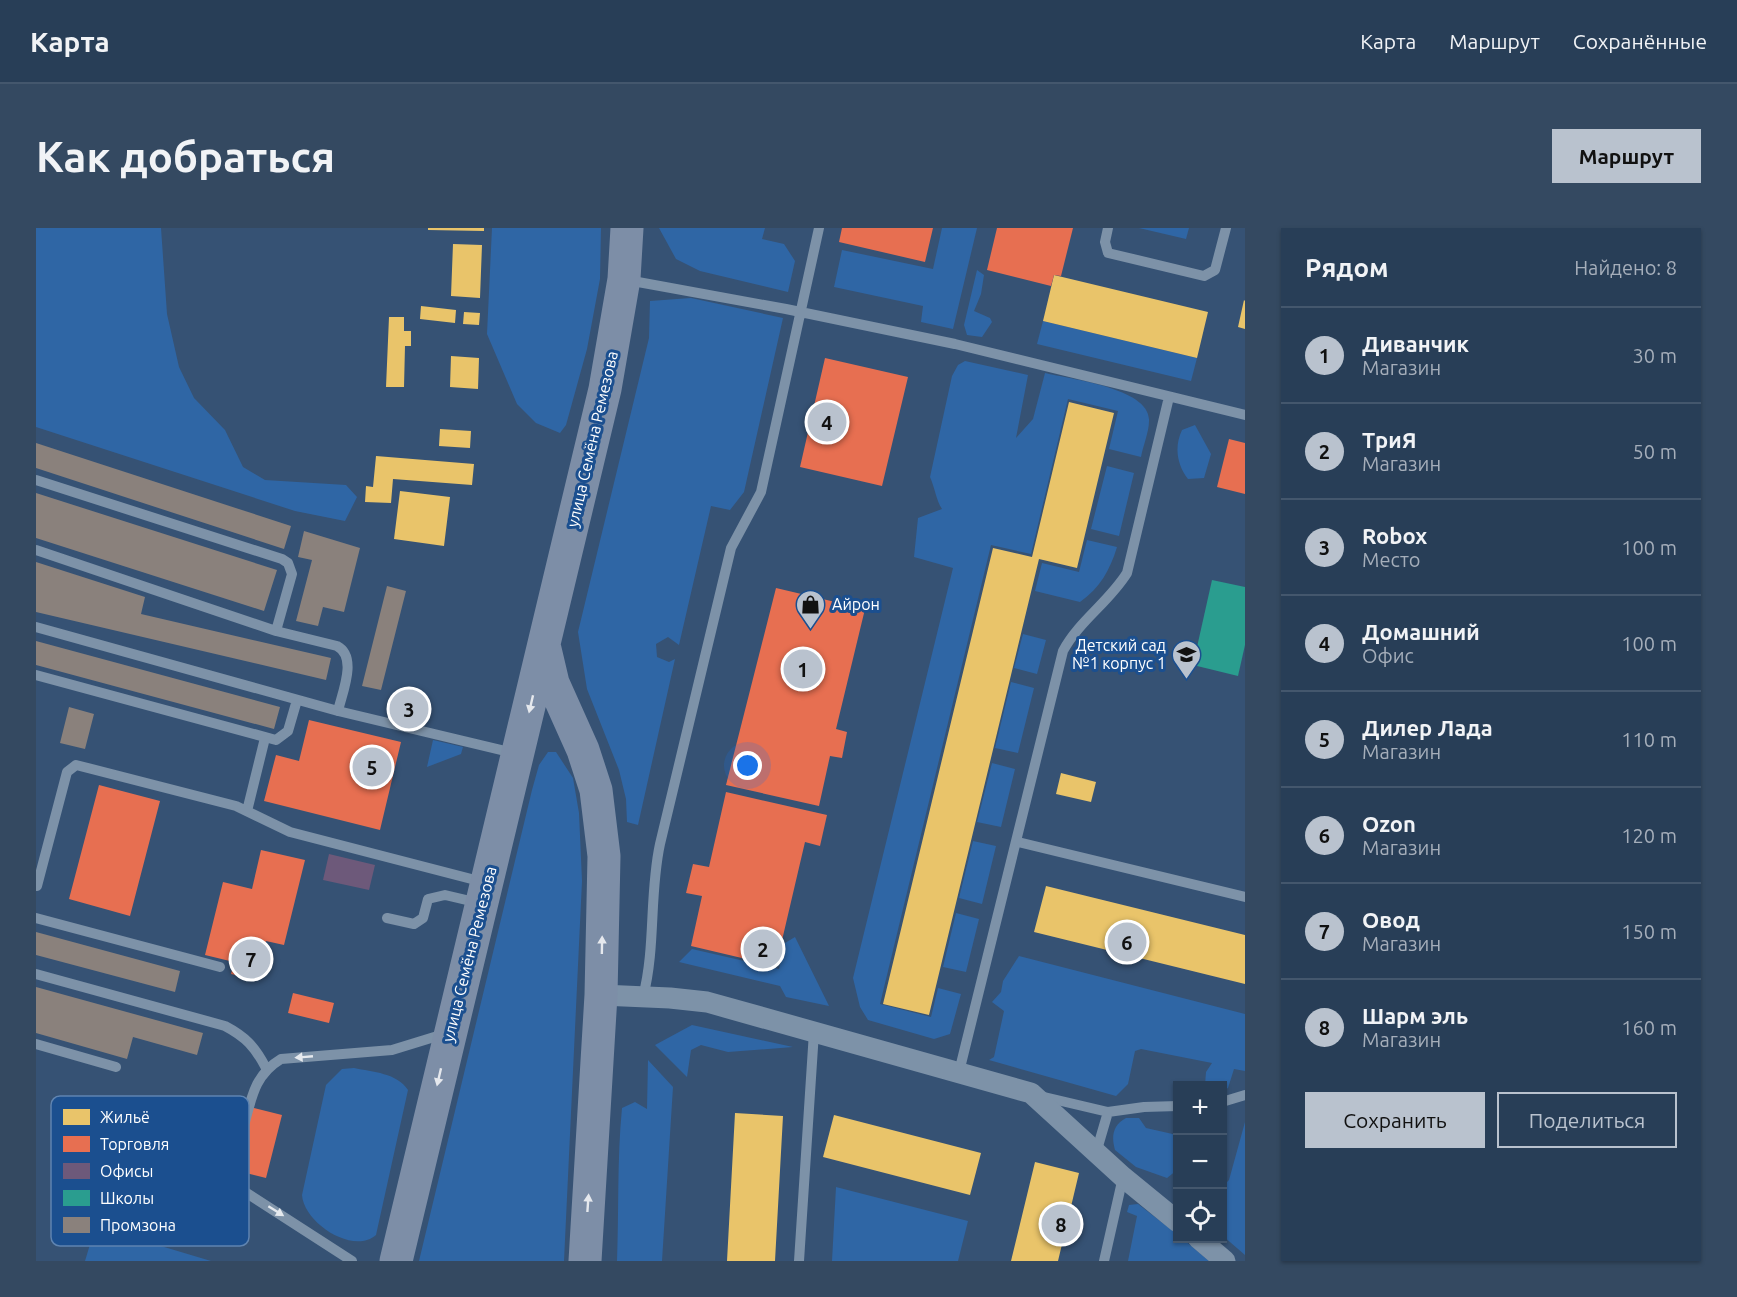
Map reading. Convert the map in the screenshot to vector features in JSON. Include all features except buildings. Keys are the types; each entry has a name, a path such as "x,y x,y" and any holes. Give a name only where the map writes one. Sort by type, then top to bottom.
{"main road":[{"name":"улица Семёна Ремезова","path":"396,1261 605,389 624,279 627,228"},
{"name":"улица Семёна Ремезова","path":"544,647 553,683 583,750 596,790 604,856 602,995 585,1261"},
{"path":"519,754 532,738 549,732 571,740 583,750"}],"street":[{"path":"602,995 707,1002 1031,1093 1123,1177 1173,1218"},
{"path":"1203,1243 1225,1261"}],"lane":[{"path":"643,997 648,977 656,865 732,548 760,492 819,228"},
{"path":"1108,228 1105,242 1108,253 1204,276 1215,270 1226,228"},
{"path":"624,279 956,344 1245,415"},
{"path":"960,1072 1063,651 1071,637 1118,588 1127,573 1169,397"},
{"path":"36,480 282,559 288,563 292,574 276,631"},
{"path":"36,550 276,631 337,646 346,654 347,668 338,711"},
{"path":"36,627 338,711 519,754"},
{"path":"36,675 276,740 288,731 297,700"},
{"path":"247,811 265,738"},
{"path":"37,886 67,772 76,765 84,765 247,811 290,832 484,893"},
{"path":"1018,842 1245,897"},
{"path":"387,918 414,924 423,918 428,899 445,894 484,893"},
{"path":"36,918 220,967"},
{"path":"36,974 225,1026 244,1036 255,1047 266,1068"},
{"path":"249,1107 255,1085 266,1068 281,1059 392,1050 450,1032"},
{"path":"799,1261 814,1032"},
{"path":"36,1044 116,1067"},
{"path":"1031,1093 1108,1112 1173,1106"},
{"path":"1227,1100 1245,1095"},
{"path":"1096,1153 1108,1112"},
{"path":"1104,1261 1123,1177"},
{"path":"249,1195 352,1261"}],"shaded area":[{"path":"36,228 161,228 167,314 179,367 194,398 225,430 243,467 265,480 346,485 357,497 345,521 295,511 36,427"},
{"path":"492,228 601,228 600,279 587,349 566,425 560,433 536,423 517,404 487,334"},
{"path":"659,228 765,228 762,239 784,244 795,261 788,292 700,271 676,259"},
{"path":"942,228 977,228 953,329 921,322 923,306 834,287 842,250 933,269"},
{"path":"1139,228 1189,228 1186,239"},
{"path":"977,270 984,275 981,294 974,311 990,318 992,322 982,337 967,335 964,325"},
{"path":"691,298 783,318 744,492 730,510 711,506 679,645 668,637 656,644 657,657 669,662 675,659 638,825 627,822 626,799 619,770 587,689 578,632 649,338 650,301"},
{"path":"1043,321 1197,358 1191,381 1037,344"},
{"path":"965,361 1028,375 1016,438 1033,419 1045,373 1089,382 1123,393 1137,400 1146,410 1149,421 1141,457 1109,449 1118,411 1068,399 1031,554 991,545 880,1004 931,1017 938,988 961,994 950,1034 934,1039 868,1020 860,1007 853,978 953,568 914,557 918,518 942,509 930,477 952,376 958,365"},
{"path":"1195,425 1211,454 1204,478 1188,479 1181,468 1177,449 1182,430"},
{"path":"1107,466 1134,473 1119,536 1091,529"},
{"path":"1087,540 1117,547 1107,571 1093,591 1080,602 1035,591 1042,563 1079,572"},
{"path":"1023,634 1046,640 1037,674 1014,668"},
{"path":"1011,682 1034,688 1018,753 995,748"},
{"path":"433,740 463,747 461,754 427,767"},
{"path":"548,752 556,752 573,778 579,813 582,881 564,1261 419,1261 532,790 539,765"},
{"path":"992,763 1015,769 1001,827 977,822"},
{"path":"973,841 996,846 982,904 959,898"},
{"path":"956,913 979,919 966,972 943,967"},
{"path":"795,937 829,1006 786,997 780,986 679,962 692,949 779,969 785,943"},
{"path":"1019,956 1245,1014 1245,1071 1234,1069 1227,1089 1227,1081 1205,1081 1206,1072 1212,1063 1141,1049 1135,1051 1128,1084 1116,1096 989,1060 994,1057 1004,1011 992,1002 1001,992 1003,981"},
{"path":"692,1025 793,1047 728,1052 701,1045 691,1050 687,1077 655,1045"},
{"path":"648,1060 673,1087 662,1261 617,1261 622,1108 635,1102 647,1109"},
{"path":"354,1068 391,1077 398,1080 408,1090 376,1235 366,1240 355,1241 343,1239 320,1225 305,1206 302,1195 326,1085 342,1069"},
{"path":"1126,1118 1139,1118 1146,1128 1173,1134 1173,1173 1167,1178 1136,1167 1115,1150 1114,1131 1118,1124"},
{"path":"1245,1122 1245,1255 1227,1239 1227,1182"},
{"path":"836,1187 968,1221 958,1261 832,1261"},
{"path":"1138,1204 1173,1231 1173,1243 1188,1243 1209,1261 1128,1261 1137,1216 1127,1212 1129,1205"},
{"path":"90,1246 161,1246 211,1261 85,1261"}],"place":[{"name":"Домашний","path":"827,422"},
{"name":"Айрон","path":"811,630"},
{"name":"Диванчик","path":"803,669"},
{"name":"Детский сад №1 корпус 1","path":"1187,680"},
{"name":"Robox","path":"409,709"},
{"name":"Дилер Лада","path":"372,767"},
{"name":"Ozon","path":"1127,942"},
{"name":"ТриЯ","path":"763,949"},
{"name":"Овод","path":"251,959"},
{"name":"Шарм эль","path":"1061,1224"}]}
